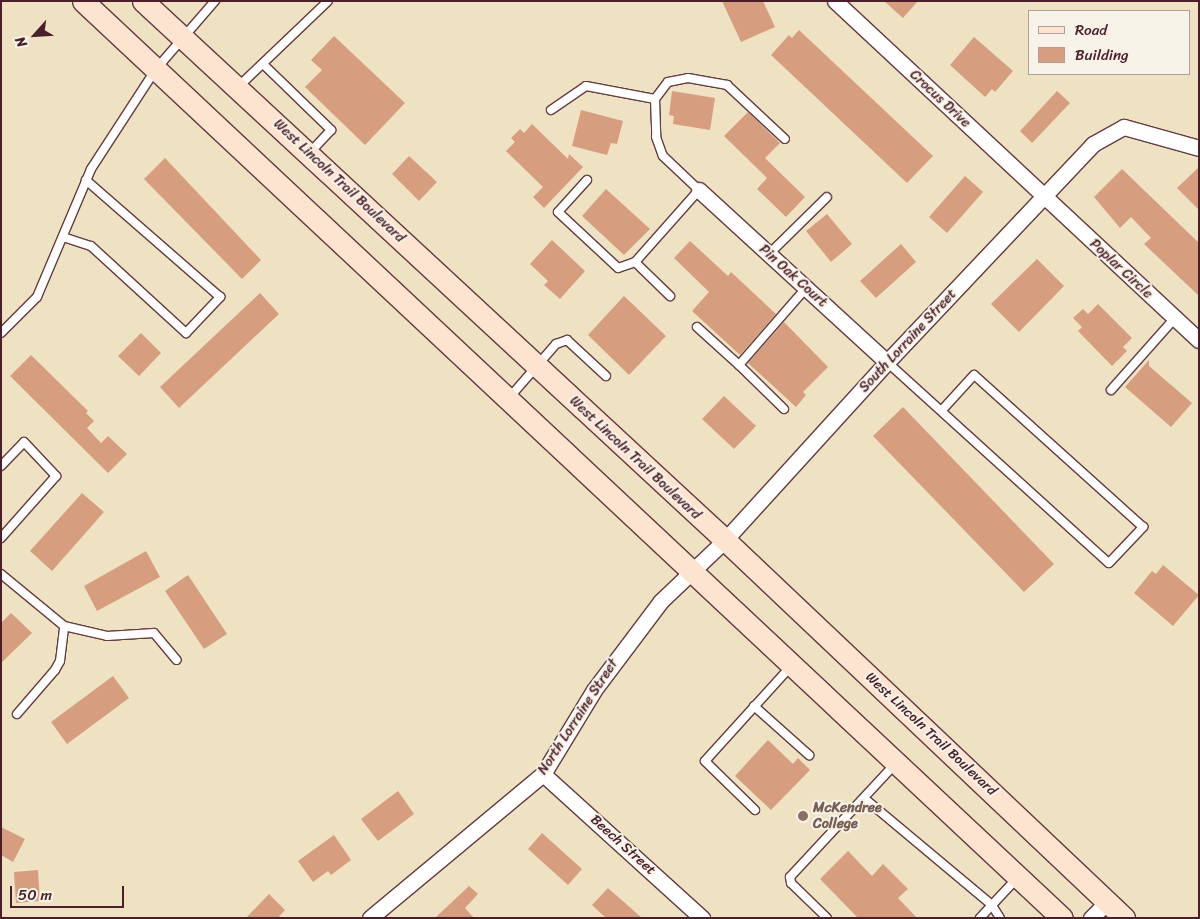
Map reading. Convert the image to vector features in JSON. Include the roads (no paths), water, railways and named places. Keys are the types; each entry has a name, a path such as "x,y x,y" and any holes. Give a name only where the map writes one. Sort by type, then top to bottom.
{"main road":[{"path":"83,1 1062,918"},
{"name":"West Lincoln Trail Boulevard","path":"143,1 725,540 1124,918"}],"street":[{"name":"Crocus Drive","path":"835,1 1045,197"},
{"name":"South Lorraine Street","path":"725,540 887,362 1045,197 1093,144 1124,127 1199,148"},
{"name":"Pin Oak Court","path":"699,190 887,362"},
{"name":"Poplar Circle","path":"1045,197 1199,340"},
{"name":"North Lorraine Street","path":"370,918 543,774 620,653 661,601 725,540"},
{"name":"Beech Street","path":"543,774 702,918"},
{"path":"1091,918 1107,902"}],"lane":[{"path":"1,333 37,297 86,180 156,69 214,1"},
{"path":"238,87 328,1"},
{"path":"262,64 331,130 309,154"},
{"path":"587,180 558,212 618,268 635,262 699,190 663,156 656,137 655,98 668,82 688,78 727,85 785,139"},
{"path":"551,110 586,86 655,98"},
{"path":"62,237 91,246 186,333 220,297 86,180"},
{"path":"769,254 826,197"},
{"path":"635,262 670,296"},
{"path":"739,365 806,288"},
{"path":"1110,390 1175,318"},
{"path":"697,327 784,409"},
{"path":"508,398 556,344 567,340 606,376"},
{"path":"887,362 943,409 1109,563 1143,527 974,375 943,409"},
{"path":"1,466 24,442 56,476 1,538"},
{"path":"1,574 64,626 107,636 154,633 177,660"},
{"path":"17,714 55,670 60,661 64,626"},
{"path":"755,810 705,761 792,664"},
{"path":"754,706 809,756"},
{"path":"827,918 791,883 790,877 896,762"},
{"path":"864,798 992,905 1000,918"},
{"path":"980,918 1018,877"}],"place":[{"name":"McKendree College","path":"803,816"}]}
